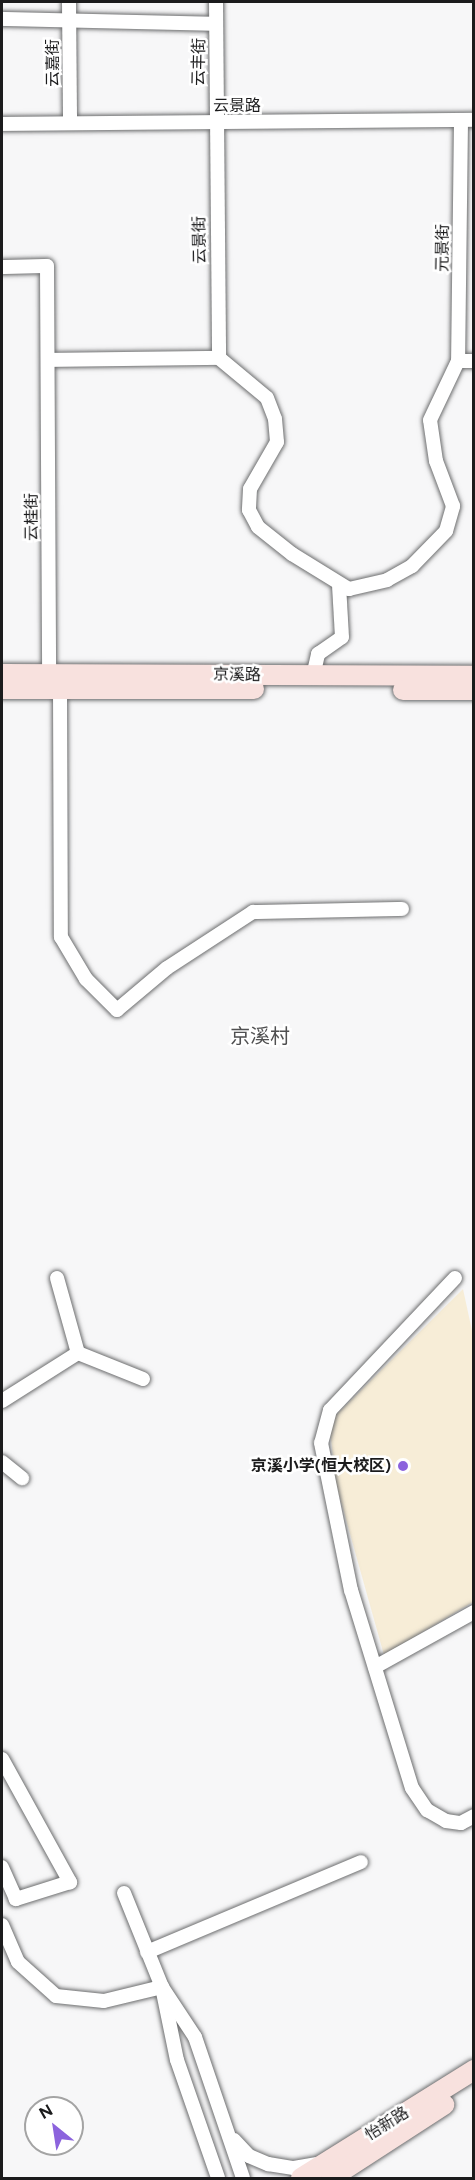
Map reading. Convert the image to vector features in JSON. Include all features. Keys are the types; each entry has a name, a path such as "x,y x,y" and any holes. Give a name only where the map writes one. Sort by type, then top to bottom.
{"main road":[{"name":"京溪路","path":"2,674 55,681 474,690"},
{"name":"京溪路","path":"2,689 55,681 313,676 474,676"},
{"name":"怡新路","path":"301,2178 474,2070"},
{"name":"怡新路","path":"330,2178 474,2085"}],"street":[{"name":"云嘉街","path":"69,2 70,123"},
{"name":"云丰街","path":"215,122 216,2"},
{"path":"2,19 216,24"},
{"name":"云景路","path":"2,124 467,120"},
{"name":"元景街","path":"458,361 467,120"},
{"name":"云景街","path":"215,122 219,358"},
{"name":"云桂街","path":"2,267 47,266 61,937 86,979 117,1010 167,968 254,912 402,909"},
{"path":"49,360 219,358 267,398 276,419 277,441 250,489 249,510 258,527 339,585 349,589 387,580 432,549 446,531 453,506 436,461 430,420 458,361 474,361"},
{"path":"313,676 318,654 342,637 339,585"},
{"path":"57,1278 78,1353"},
{"path":"455,1278 330,1410 322,1426 343,1558 375,1666 419,1799 427,1810 454,1823 474,1816"},
{"path":"78,1353 143,1379"},
{"path":"2,1401 78,1353"},
{"path":"2,1462 22,1478"},
{"path":"375,1666 474,1612"},
{"path":"2,1867 16,1899 70,1882 3,1765"},
{"path":"147,1952 361,1862"},
{"path":"124,1893 162,1987 195,2037 230,2134 243,2178"},
{"path":"2,1925 18,1962 56,1996 104,2001 162,1987"},
{"path":"162,1987 172,2044 218,2178"},
{"path":"230,2134 249,2156 274,2166 302,2168 335,2157"},
{"path":"210,2178 211,2160"}],"shaded area":[{"name":"京溪小学(恒大校区)","path":"463,1289 474,1340 473,1602 384,1655 336,1484 329,1422"}],"place":[{"name":"京溪小学(恒大校区)","path":"403,1466"}],"district":[{"name":"京溪村","path":"260,1036"}]}
